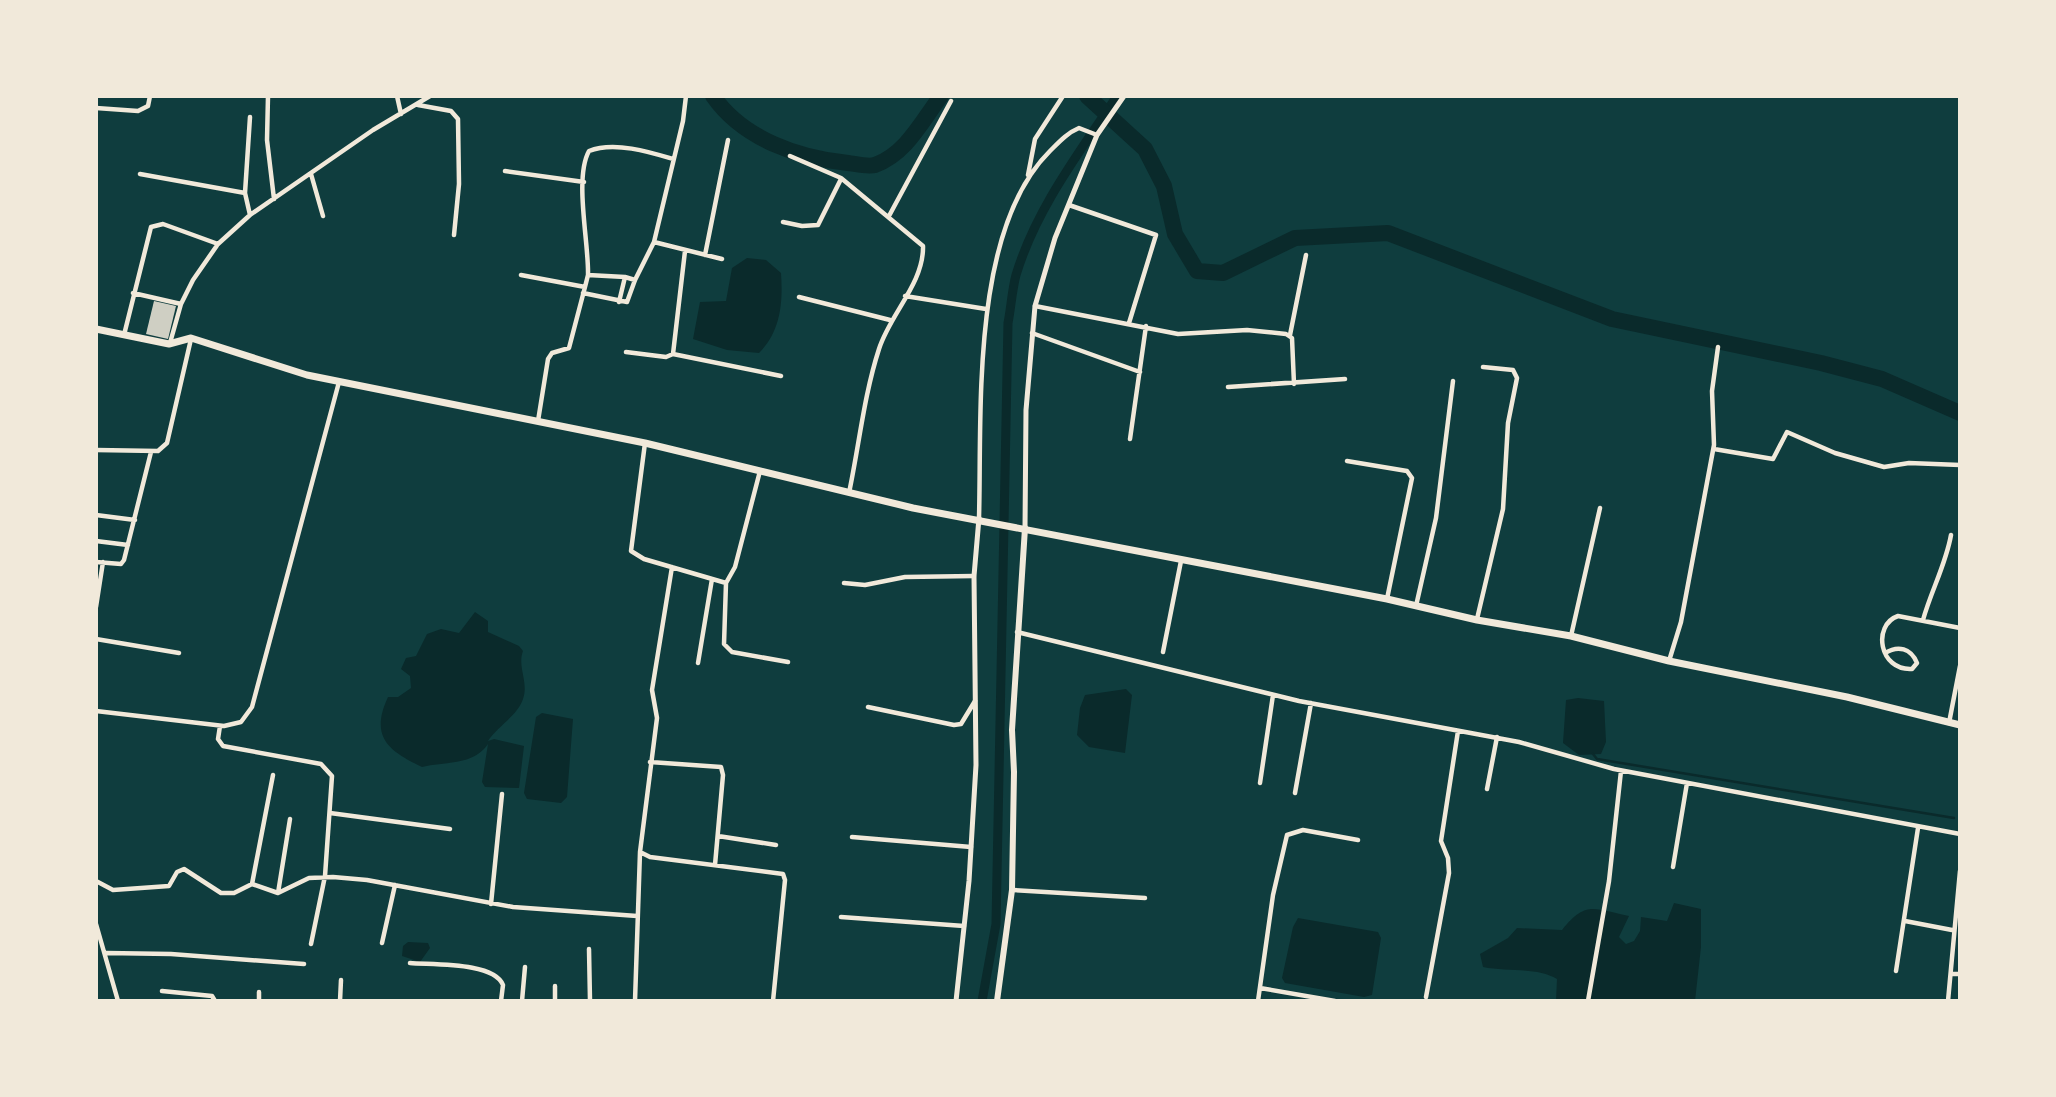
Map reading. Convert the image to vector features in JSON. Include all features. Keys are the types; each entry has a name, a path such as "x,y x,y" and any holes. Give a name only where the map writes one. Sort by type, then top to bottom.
{"main road":[{"path":"96,329 169,345 191,338 307,376 645,443 849,493 1181,561 1388,599 1477,620 1571,636 1669,661 1847,697 1960,725"},
{"path":"998,1001 1012,890 1012,730 1016,632 1025,528"}],"street":[{"path":"96,108 138,111 148,106 150,96"},
{"path":"268,96 267,140 274,199"},
{"path":"397,96 401,114"},
{"path":"169,345 181,304 204,261 218,244 250,215 373,130 430,96"},
{"path":"583,293 619,302 630,299 635,280 654,242 686,96"},
{"path":"956,1001 971,846 977,696 974,576 979,518 986,309 1009,219 1028,176 1035,139 1063,96"},
{"path":"1025,528 1031,333 1035,306 1055,238 1096,134 1124,96"},
{"path":"889,216 951,101"},
{"path":"418,104 451,111 458,119 459,184 454,235"},
{"path":"250,117 244,193 250,215"},
{"path":"1028,176 1070,133 1085,128 1096,134"},
{"path":"705,255 728,140"},
{"path":"537,421 548,359 552,353 569,348 588,275 585,159 594,149 642,150 673,159"},
{"path":"790,156 841,178 923,246 923,258 890,320 878,351 849,493"},
{"path":"505,171 584,182"},
{"path":"140,174 244,193"},
{"path":"311,174 323,216"},
{"path":"783,222 802,226 818,225 841,178"},
{"path":"1069,205 1156,235 1129,323"},
{"path":"124,335 133,293 154,225 163,224 218,244"},
{"path":"654,242 722,259"},
{"path":"673,354 685,251"},
{"path":"1294,384 1290,335 1306,255"},
{"path":"521,275 585,287"},
{"path":"588,275 635,280"},
{"path":"619,302 625,277"},
{"path":"133,293 181,304"},
{"path":"905,296 986,309"},
{"path":"799,297 890,320"},
{"path":"1035,306 1178,334 1247,330 1290,335"},
{"path":"1130,439 1146,326"},
{"path":"1031,333 1140,372"},
{"path":"96,450 151,452 158,451 167,443 191,338"},
{"path":"1669,661 1681,622 1714,449 1712,391 1718,347"},
{"path":"626,352 667,356 673,354 781,376"},
{"path":"1477,620 1503,509 1508,423 1517,379 1513,370 1482,367"},
{"path":"1228,387 1345,379"},
{"path":"1416,606 1436,518 1453,381"},
{"path":"96,712 220,726 241,722 252,707 339,382"},
{"path":"1714,449 1773,459 1787,432 1835,453 1884,467 1909,463 1960,465"},
{"path":"645,443 631,551 644,559 726,583"},
{"path":"96,562 121,564 135,520 151,452"},
{"path":"1347,460 1407,471 1412,478 1388,599"},
{"path":"761,470 735,567 726,583 724,644 727,649 788,662"},
{"path":"1571,636 1600,508"},
{"path":"96,515 135,520"},
{"path":"1923,620 1937,575 1948,553 1951,535"},
{"path":"96,541 128,545"},
{"path":"1163,652 1181,561"},
{"path":"96,607 103,562"},
{"path":"635,1001 640,852 657,718 652,690 672,567"},
{"path":"844,583 865,585 905,578 974,576"},
{"path":"698,663 712,579"},
{"path":"1885,653 1898,648 1908,651 1917,663 1913,669 1893,667 1885,653 1886,623 1891,618 1898,616 1960,628"},
{"path":"1016,632 1311,704 1497,737 1621,771 1960,834"},
{"path":"96,639 179,653"},
{"path":"1949,723 1960,666"},
{"path":"1260,783 1273,695"},
{"path":"868,707 954,725 961,724 977,696"},
{"path":"1295,793 1311,704"},
{"path":"220,726 218,739 223,746 309,761 329,769 332,776 325,876 311,944"},
{"path":"1426,998 1449,873 1448,858 1441,841 1458,731"},
{"path":"1487,789 1497,737"},
{"path":"650,762 721,767 715,865"},
{"path":"1588,1001 1609,881 1621,771"},
{"path":"253,884 273,775"},
{"path":"1673,867 1687,783"},
{"path":"491,904 502,793"},
{"path":"329,813 450,829"},
{"path":"278,893 290,819"},
{"path":"1896,971 1918,828"},
{"path":"1258,1001 1273,895 1287,835 1303,830 1358,840"},
{"path":"718,836 776,845"},
{"path":"852,837 971,846"},
{"path":"640,852 650,857 780,873 785,877 773,1001"},
{"path":"96,881 113,890 169,886 177,872 184,869 221,893 234,893 253,884 278,893 309,878 325,876 395,885 491,904 637,916"},
{"path":"1948,1001 1952,930 1960,871"},
{"path":"382,943 395,885"},
{"path":"1012,890 1145,898"},
{"path":"841,917 964,926"},
{"path":"1905,921 1952,930"},
{"path":"96,924 118,1001"},
{"path":"589,948 590,1001"},
{"path":"106,953 171,954 304,964"},
{"path":"410,963 479,968 494,973 503,985 501,1001"},
{"path":"522,1001 525,967"},
{"path":"1951,974 1960,974"},
{"path":"341,980 341,1001"},
{"path":"555,986 555,1001"},
{"path":"1260,988 1335,1001"},
{"path":"162,991 212,996 215,1001"},
{"path":"259,992 259,1001"}],"water":[{"path":"747,258 766,260 781,273 779,316 766,344 759,353 727,350 693,339 700,302 726,301 732,268"},
{"path":"475,612 488,621 488,632 519,646 523,651 523,699 517,710 488,741 494,739 524,746 519,788 485,787 482,782 488,744 475,756 467,759 422,767 391,748 382,732 381,722 388,697 398,697 411,688 410,676 401,669 406,658 416,656 427,634 441,629 459,633"},
{"path":"1126,689 1132,695 1125,753 1089,747 1077,735 1080,708 1085,695"},
{"path":"1578,698 1604,701 1606,742 1601,754 1579,755 1563,743 1566,700"},
{"path":"542,713 573,719 567,797 561,803 527,799 524,793 536,717"},
{"path":"1674,903 1701,909 1701,947 1695,1001 1556,1001 1557,979 1549,975 1483,967 1480,954 1508,938 1517,928 1562,930 1578,914 1599,909 1629,916 1619,937 1626,944 1634,941 1640,931 1641,917 1667,921"},
{"path":"1298,918 1378,932 1381,938 1372,995 1364,997 1285,983 1282,978 1293,927"},
{"path":"408,942 428,943 430,948 420,962 402,956 403,946"}],"building":[{"path":"154,301 176,306 168,339 146,334"}],"waterway":[{"path":"713,96 740,124 773,144 810,156 869,166 896,153 920,126 941,96"},
{"path":"1087,96 1145,149 1164,186 1175,234 1197,271 1223,273 1295,238 1388,233 1612,319 1821,363 1882,379 1960,413"},
{"path":"982,1001 996,924 1008,323 1013,287 1025,251 1047,204 1117,96"},
{"path":"1593,754 1597,759 1954,818"}]}
